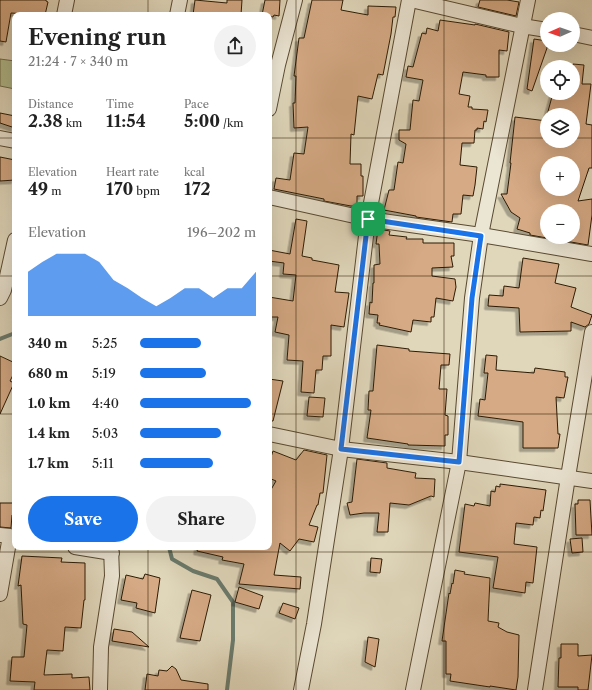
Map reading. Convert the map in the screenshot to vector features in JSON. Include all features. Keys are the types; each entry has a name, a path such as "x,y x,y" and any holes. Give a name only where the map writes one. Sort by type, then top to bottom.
{"street":[{"path":"65,12 67,0"},
{"path":"178,12 180,0"},
{"path":"272,94 295,0"},
{"path":"301,690 314,624 341,449 368,219 410,0 540,29"},
{"path":"413,690 459,462 472,298 481,236 528,0"},
{"path":"580,35 592,38"},
{"path":"0,138 12,140"},
{"path":"272,198 368,219 592,254"},
{"path":"0,298 4,290 12,254"},
{"path":"535,690 592,332"},
{"path":"272,435 341,449 459,462 568,477 592,482"},
{"path":"0,594 8,536"},
{"path":"100,690 101,647 112,576 112,550"}],"green space":[{"path":"0,59 12,61 12,88 0,86"}],"building":[{"path":"0,0 46,0 48,2 46,12 12,12 6,42 0,41"},
{"path":"195,0 227,3 227,0 242,0 241,12 193,12"},
{"path":"265,0 280,0 279,16 274,15 272,17 272,12 263,12"},
{"path":"312,0 343,0 341,10 368,15 368,6 396,7 383,75 378,74 372,99 358,96 354,135 351,134 350,164 361,164 361,176 363,176 363,196 357,196 357,206 324,201 324,199 274,189 276,178 290,180 294,153 304,154 308,127 294,128 293,103 295,103 296,76 294,76 299,38 304,38"},
{"path":"480,0 507,0 519,2 516,16 478,7"},
{"path":"440,20 475,24 509,32 507,51 499,50 499,77 486,77 486,75 463,72 459,94 470,96 468,107 472,107 472,109 488,110 483,129 477,128 477,130 475,130 474,143 462,143 460,165 477,167 475,185 473,196 463,195 461,214 453,214 452,222 416,217 384,210 389,190 394,190 398,162 403,163 406,144 399,140 399,130 410,130 413,100 419,101 423,80 406,77 408,66 413,67 422,33 426,34 427,28 438,31"},
{"path":"534,39 540,40 540,52 546,52 543,60 540,60 540,68 532,91 527,89"},
{"path":"580,65 584,65 582,84 591,84 586,124 592,125 592,168 589,168 580,195 580,156 540,156 540,196 580,196 578,201 592,199 592,215 588,245 580,244 580,204 540,204 540,237 530,235 530,233 517,229 520,218 511,212 501,194 507,194 515,117 540,120 540,148 580,148 580,108 549,108 551,100 580,100"},
{"path":"0,113 12,115 12,127 0,123"},
{"path":"0,157 12,159 12,180 0,181"},
{"path":"296,219 307,221 302,256 312,258 312,260 339,265 335,292 349,293 344,327 331,325 331,356 323,356 322,370 316,370 314,393 301,392 303,361 287,360 289,335 275,332 278,317 272,317 272,298 293,301 296,275 283,274 284,263 272,261 272,251 290,254"},
{"path":"378,229 390,231 389,235 407,237 406,239 423,239 423,243 454,243 454,256 451,256 453,267 432,268 432,276 455,279 456,287 453,301 436,298 434,317 431,317 431,322 413,320 411,332 379,325 380,323 377,323 378,315 369,314 370,302 372,303 374,265 380,264 379,244 376,244"},
{"path":"523,258 559,264 555,283 576,288 571,307 592,315 589,324 585,327 571,322 571,331 520,332 519,308 488,306 489,295 503,296 504,286 519,288"},
{"path":"377,345 409,349 409,351 450,354 449,365 441,365 439,389 447,389 445,415 448,416 448,435 445,435 445,446 408,445 367,438 371,410 368,410 369,391 373,391"},
{"path":"486,355 497,356 496,370 534,373 535,368 565,372 565,377 568,377 564,398 556,397 558,434 560,434 558,448 523,448 523,422 478,416 480,399 485,400 488,373 484,373"},
{"path":"0,356 12,362 12,377 10,381 12,382 12,387 0,414"},
{"path":"272,379 283,381 272,421"},
{"path":"309,397 325,398 323,417 307,416"},
{"path":"304,450 327,455 323,493 320,493 318,505 309,525 318,527 314,542 299,539 290,551 280,543 274,575 301,577 300,589 239,584 244,564 222,560 223,557 197,550 272,550 272,488 276,481 272,479 272,454 273,451 296,460"},
{"path":"357,459 387,463 387,468 416,473 415,478 435,479 434,497 431,496 409,505 390,503 388,532 377,532 379,513 350,515 347,503 352,502"},
{"path":"500,484 546,490 543,511 541,510 540,518 534,517 533,525 516,523 514,544 537,547 533,583 526,582 525,593 493,588 498,557 459,552 465,504 474,506 475,503 490,506 491,491 495,492 496,486 500,487"},
{"path":"578,500 590,500 592,535 576,535 575,504 578,504"},
{"path":"0,503 12,503 11,528 0,527"},
{"path":"582,538 583,552 572,553 570,539"},
{"path":"22,556 62,558 61,562 85,563 85,600 81,628 65,627 63,651 47,650 44,675 72,674 72,678 89,677 90,690 34,690 35,682 10,681 12,657 24,657 27,625 23,624 21,585 18,586"},
{"path":"371,558 382,559 380,573 370,572"},
{"path":"455,570 465,572 464,574 490,578 488,621 499,623 498,627 507,632 519,635 518,677 516,690 450,681 451,674 446,674 446,641 442,641 449,593 450,594 452,583 453,584"},
{"path":"145,574 160,578 155,613 136,608 137,603 121,600 126,575 143,579"},
{"path":"239,587 263,596 259,609 235,602"},
{"path":"192,590 211,595 200,641 180,638"},
{"path":"283,603 299,608 295,619 279,613"},
{"path":"114,629 132,632 149,647 112,641"},
{"path":"368,637 379,639 375,667 365,662"},
{"path":"561,644 578,644 578,656 592,655 588,690 578,690 578,687 558,687"},
{"path":"172,666 176,669 181,680 208,684 208,690 145,690 147,674 158,676 159,670 167,671"}],"waterway":[{"path":"0,339 12,334"},
{"path":"170,550 172,559 193,571 217,579 233,602 233,640 227,690"}],"route":[{"path":"368,219 481,236 472,298 459,462 341,449 368,219"}]}
